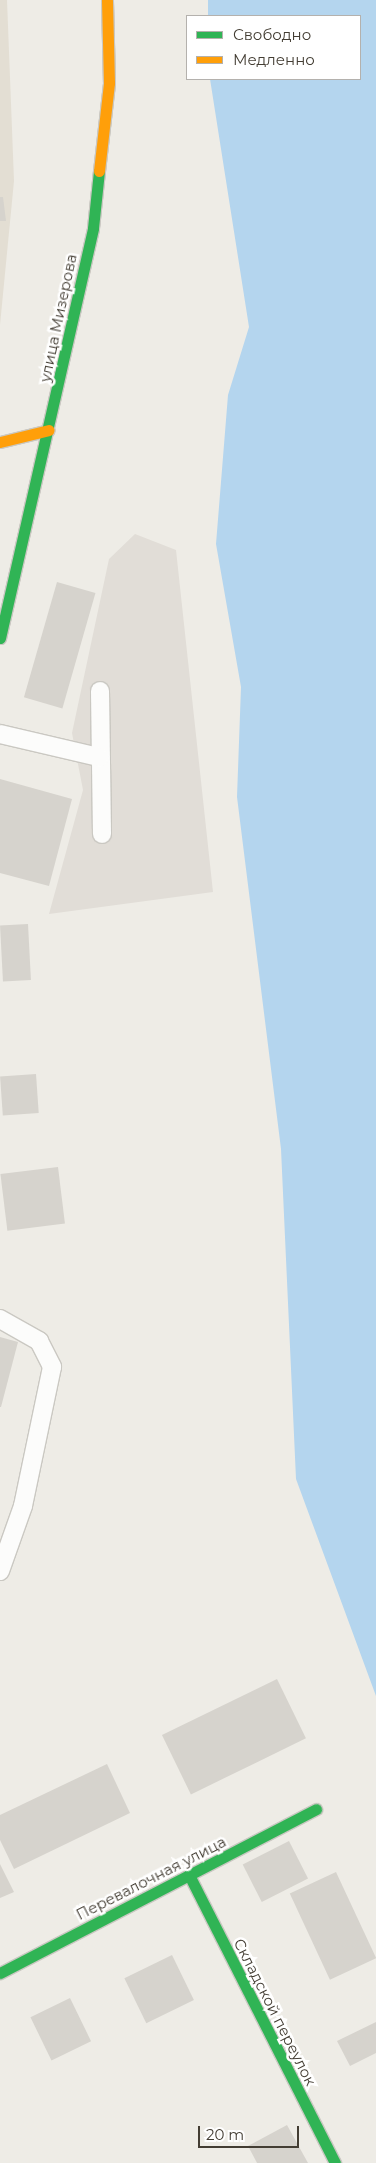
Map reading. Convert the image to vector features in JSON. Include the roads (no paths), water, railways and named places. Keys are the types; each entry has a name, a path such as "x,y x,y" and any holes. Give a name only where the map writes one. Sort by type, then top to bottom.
{"street":[{"name":"улица Мизерова","path":"0,638 49,430 93,228 109,83 107,0"},
{"path":"0,442 49,430"},
{"name":"Перевалочная улица","path":"0,1973 316,1809"},
{"name":"Складской переулок","path":"189,1875 335,2163"}],"lane":[{"path":"100,690 99,757 102,834"},
{"path":"0,734 99,757"},
{"path":"0,1319 39,1341 52,1367 23,1506 0,1571"}],"water":[{"path":"208,0 376,0 376,1696 296,1479 281,1149 237,797 241,687 216,544 228,395 249,327 210,80 361,80 361,15 208,15"}]}
